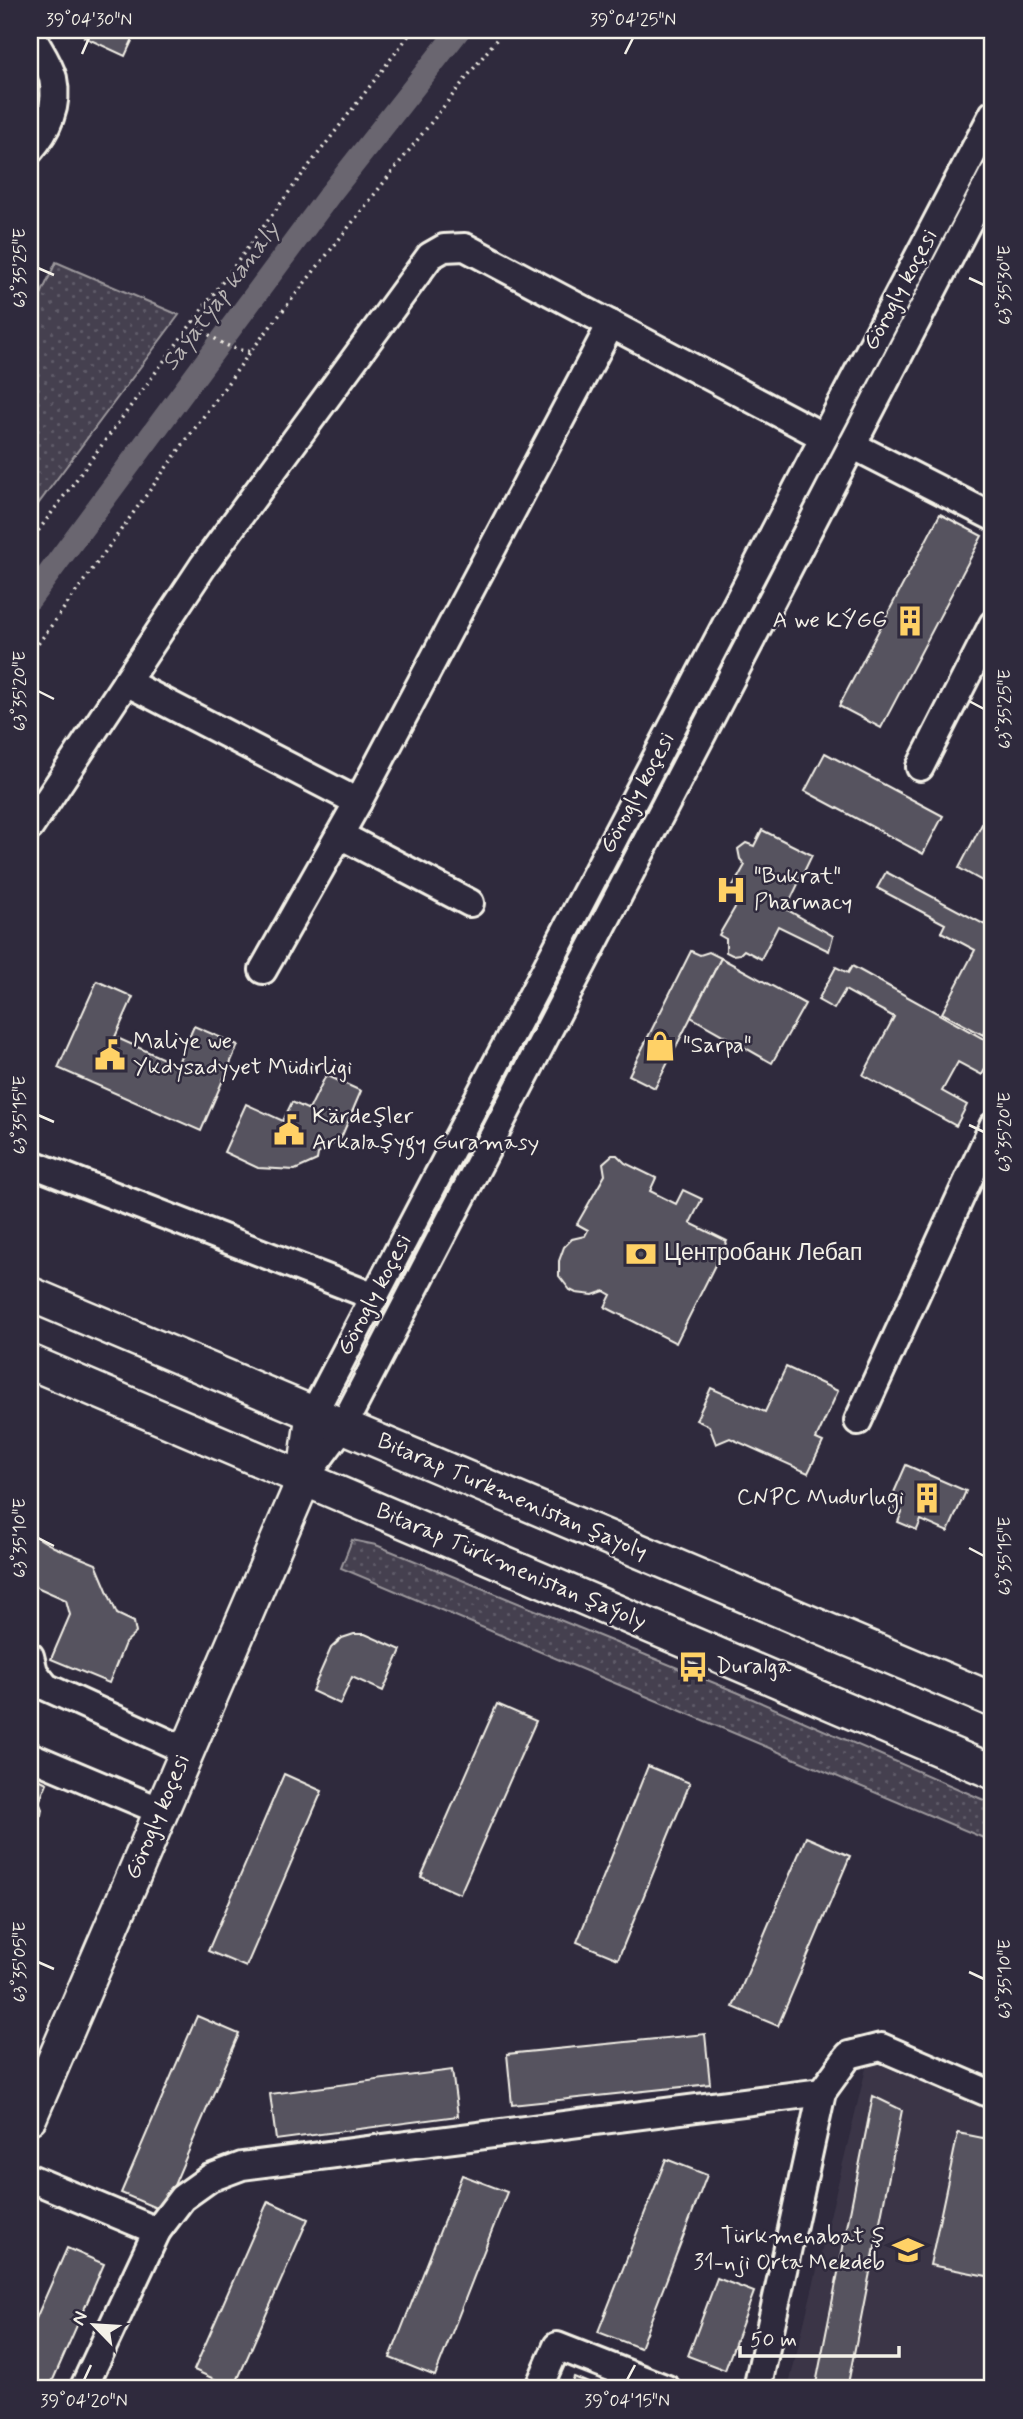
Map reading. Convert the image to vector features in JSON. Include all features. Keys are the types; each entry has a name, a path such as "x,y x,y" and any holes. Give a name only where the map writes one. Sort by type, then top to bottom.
{"main road":[{"name":"Bitarap Turkmenistan şayoly","path":"30,1294 993,1700"},
{"name":"Bitarap Türkmenistan şaýoly","path":"30,1362 993,1772"},
{"name":"Görogly koçesi","path":"30,2117 328,1420"}],"street":[{"path":"30,33 53,76 54,93 51,120 30,150"},
{"name":"Görogly koçesi","path":"328,1420 374,1297 993,114"},
{"name":"Görogly koçesi","path":"328,1420 852,445 993,174"},
{"path":"30,827 203,566 430,256 444,248 465,247 824,437"},
{"path":"263,970 358,802 611,324"},
{"path":"852,445 993,517"},
{"path":"920,767 993,624"},
{"path":"126,682 358,802"},
{"path":"340,835 470,903"},
{"path":"858,1421 993,1126"},
{"path":"30,1163 374,1297"},
{"path":"30,1656 34,1672 46,1687 187,1751"},
{"path":"30,1756 161,1811"},
{"path":"757,2389 822,2092 849,2055 881,2048 993,2095"},
{"path":"83,2389 156,2231 182,2198 210,2178 242,2166 822,2092"},
{"path":"30,2178 156,2231"},
{"path":"538,2389 557,2346 667,2389"}],"path":[{"path":"30,542 413,30"},
{"path":"30,655 251,351 504,30"},
{"path":"193,321 202,330 240,352 251,351"}],"shaded area":[{"path":"56,262 179,315 30,515 30,318"},
{"path":"352,1540 376,1545 739,1693 993,1804 993,1842 341,1568"},
{"name":"Türkmenabat ş 31-nji Orta Mekdeb","path":"868,2060 993,2111 993,2389 788,2389"}],"building":[{"path":"87,30 137,30 125,56 84,37"},
{"name":"A we KÝGG","path":"940,514 982,536 881,728 839,706"},
{"path":"825,753 943,816 923,854 805,791"},
{"path":"993,803 993,887 959,868"},
{"path":"762,830 812,855 786,909 833,936 829,951 778,926 761,959 744,950 740,954 732,955 726,952 726,939 719,935 740,899 731,890 745,865 740,859 738,849 746,843 754,846"},
{"path":"886,872 993,929 993,1016 983,1035 942,1013 975,950 941,932 945,924 877,888"},
{"name":"\"Sarpa\"","path":"691,951 700,955 709,952 721,958 655,1088 629,1075"},
{"path":"721,958 805,1004 772,1063 691,1017"},
{"path":"852,966 993,1044 993,1054 982,1075 958,1062 942,1091 967,1105 956,1126 863,1075 894,1017 845,990 834,1009 818,1000 836,967 848,973"},
{"name":"Maliye we Ykdysadyyet Müdirligi","path":"97,981 133,997 115,1037 177,1065 194,1026 238,1045 201,1131 58,1068"},
{"name":"Kärdeşler Arkalaşygy Guramasy","path":"326,1075 361,1091 341,1138 318,1154 317,1160 295,1170 258,1168 224,1152 246,1104 283,1121 292,1102 309,1110"},
{"name":"Центробанк Лебап","path":"612,1155 617,1155 625,1163 656,1178 650,1191 676,1204 683,1190 702,1199 690,1223 727,1241 676,1343 605,1307 611,1295 604,1291 593,1295 576,1293 570,1290 559,1276 559,1261 564,1247 572,1239 585,1236 588,1230 577,1224 605,1175 603,1163"},
{"path":"786,1367 838,1391 816,1439 823,1442 808,1473 730,1438 716,1444 709,1426 696,1420 711,1388 765,1412"},
{"name":"CNPC Mudurlugi","path":"906,1465 966,1491 948,1532 921,1520 917,1530 898,1522 902,1512 888,1506"},
{"path":"30,1533 54,1547 96,1564 117,1614 134,1622 136,1633 125,1643 109,1683 51,1659 70,1615 66,1600 30,1584"},
{"path":"365,1634 401,1650 383,1691 352,1677 340,1704 312,1691 331,1648 342,1638"},
{"path":"497,1704 536,1721 460,1894 421,1877"},
{"path":"648,1766 690,1783 618,1959 577,1942"},
{"path":"284,1774 322,1791 246,1967 208,1951"},
{"path":"30,1775 47,1783 39,1802 41,1815 30,1821"},
{"path":"806,1837 850,1856 778,2026 733,2007"},
{"path":"197,2016 239,2034 163,2211 121,2193"},
{"path":"705,2034 710,2084 512,2105 507,2054"},
{"path":"452,2070 458,2116 276,2140 270,2094"},
{"path":"873,2096 902,2110 847,2389 815,2389"},
{"path":"958,2133 993,2140 992,2277 930,2265"},
{"path":"666,2159 707,2175 640,2348 598,2332"},
{"path":"462,2175 507,2192 435,2376 390,2358"},
{"path":"268,2201 308,2219 234,2388 194,2370"},
{"path":"67,2248 104,2264 49,2389 30,2389 30,2332"},
{"path":"717,2278 754,2292 725,2370 688,2356"},
{"path":"574,2377 603,2389 569,2389"}],"waterway":[{"name":"Saýatýap kanaly","path":"30,599 330,194 459,30"}],"place":[{"name":"A we KÝGG","path":"910,621"},
{"name":"\"Bukrat\" Pharmacy","path":"731,890"},
{"name":"\"Sarpa\"","path":"660,1046"},
{"name":"Maliye we Ykdysadyyet Müdirligi","path":"110,1055"},
{"name":"Kärdeşler Arkalaşygy Guramasy","path":"289,1130"},
{"name":"Центробанк Лебап","path":"641,1254"},
{"name":"CNPC Mudurlugi","path":"927,1498"},
{"name":"Duralga","path":"693,1667"},
{"name":"Türkmenabat ş 31-nji Orta Mekdeb","path":"908,2250"}]}
